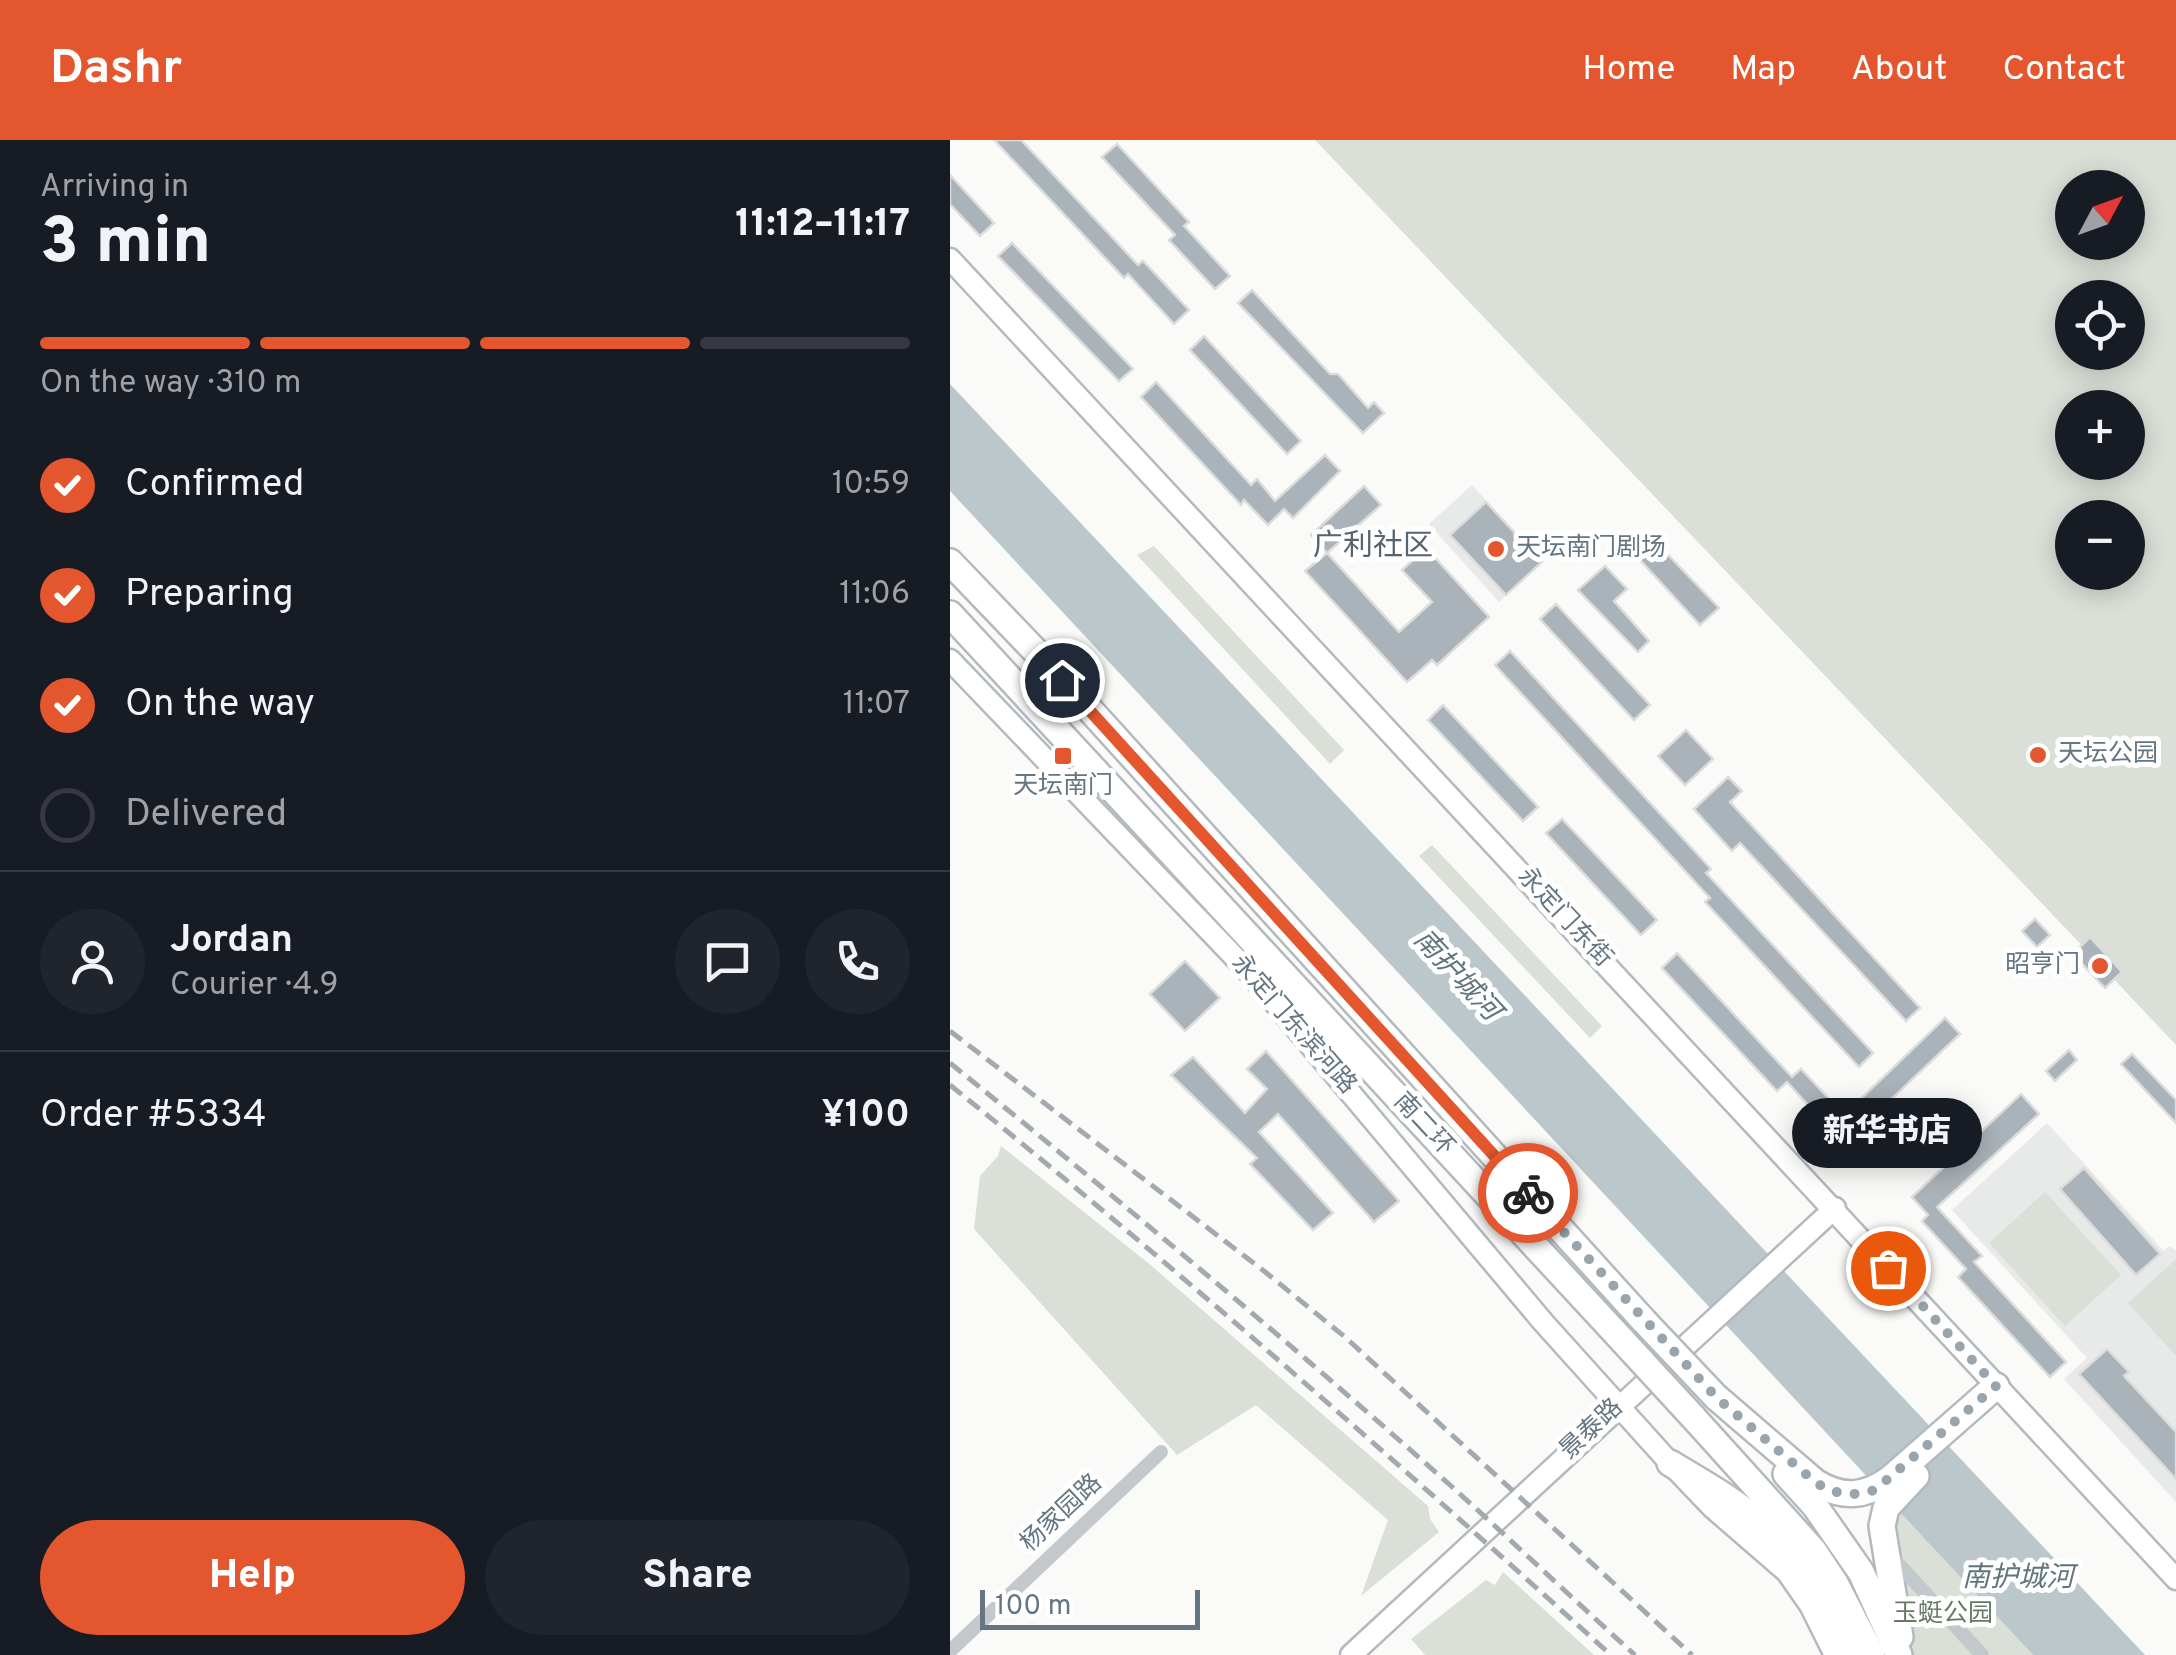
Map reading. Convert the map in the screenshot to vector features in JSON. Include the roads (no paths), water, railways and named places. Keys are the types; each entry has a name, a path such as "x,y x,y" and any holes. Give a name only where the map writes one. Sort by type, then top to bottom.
{"highway":[{"name":"南二环","path":"950,562 1815,1506 1861,1572 1901,1655"},
{"name":"南二环","path":"950,614 1813,1550 1836,1583 1872,1655"},
{"path":"1716,1397 1815,1482 1832,1492 1854,1495 1875,1490 2001,1392"},
{"path":"1901,1655 1882,1536 1886,1508 1966,1422"},
{"path":"1670,1464 1714,1490 1762,1526 1832,1619 1852,1655"}],"street":[{"name":"永定门东街","path":"950,259 2176,1579"},
{"name":"永定门东滨河路","path":"950,660 1247,970 1543,1322 1670,1464"},
{"name":"景泰路","path":"1351,1655 1834,1208"},
{"name":"杨家园路","path":"950,1651 1161,1452"},
{"path":"1670,1464 1713,1508 1788,1572 1835,1655"},
{"path":"1882,1536 1982,1655"}],"water":[{"name":"南护城河","path":"950,384 2145,1655 2033,1655 950,491"}],"railway":[{"path":"950,1031 1345,1337 1692,1655"},
{"path":"950,1063 1327,1377 1635,1655"},
{"path":"950,1085 1285,1366 1611,1655"}],"place":[{"name":"天坛南门剧场","path":"1496,549"},
{"name":"天坛公园","path":"2038,755"},
{"name":"天坛南门","path":"1063,756"},
{"name":"昭亨门","path":"2100,966"},
{"name":"新华书店","path":"1888,1268"}],"district":[{"name":"广利社区","path":"1373,547"}],"park label":[{"name":"玉蜓公园","path":"1943,1615"}]}
